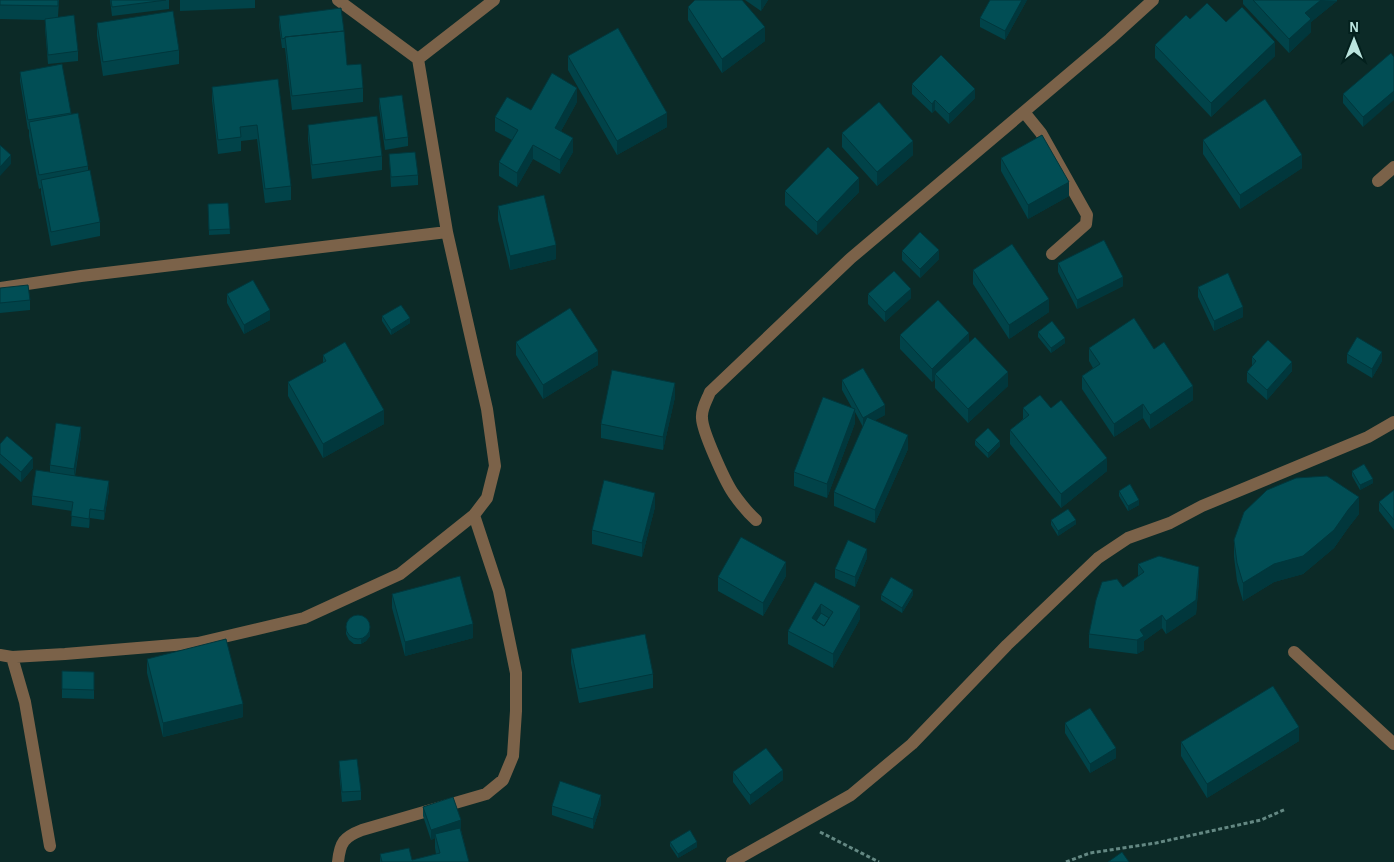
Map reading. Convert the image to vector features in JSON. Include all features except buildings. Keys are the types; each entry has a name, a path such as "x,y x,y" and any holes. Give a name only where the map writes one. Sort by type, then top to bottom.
{"street":[{"path":"50,846 25,702 6,656 65,654 198,643 304,618 400,574 474,516 487,498 495,466 487,409 448,232 418,59 338,0"},
{"path":"418,59 494,0"},
{"path":"756,520 747,512 732,491 705,434 702,419 703,409 710,392 851,258 1110,39 1153,0"},
{"path":"1024,112 1041,133 1087,215 1086,224 1052,254"},
{"path":"1378,181 1394,167"},
{"path":"0,288 81,276 448,232"},
{"path":"732,862 851,795 912,744 1007,645 1098,558 1128,538 1170,523 1202,506 1368,437 1394,422"},
{"path":"338,862 340,847 347,836 486,794 503,780 513,756 516,673 499,591 474,516"},
{"path":"1294,652 1394,744"}],"path":[{"path":"1066,862 1090,853 1156,843 1260,820 1286,809"},
{"path":"802,823 879,862"}]}
